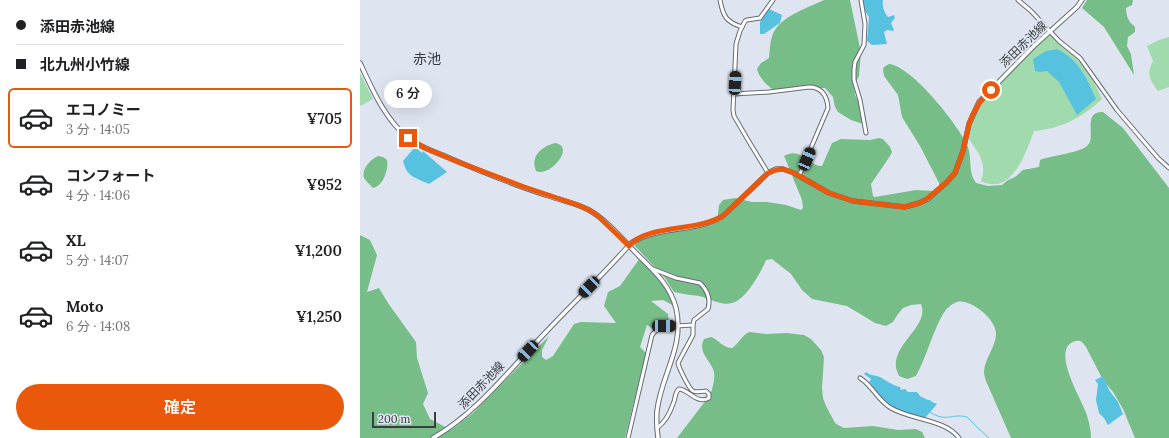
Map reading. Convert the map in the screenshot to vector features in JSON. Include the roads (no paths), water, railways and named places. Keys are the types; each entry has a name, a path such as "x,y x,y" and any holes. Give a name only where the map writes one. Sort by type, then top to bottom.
{"main road":[{"name":"添田赤池線","path":"433,438 455,425 476,407 542,336 629,246 639,238 652,233 706,224 715,221 723,216 768,173 783,169 829,193 853,201 904,207 920,203 928,198 955,173 963,151 969,124 980,102 1035,45 1077,7 1082,0"},
{"path":"361,66 387,116 413,141 458,162 589,210 597,215 664,281 673,296 678,326 676,348 658,404 658,438"}],"street":[{"path":"720,0 725,17 731,23 742,27"},
{"path":"768,173 734,116 733,110 736,44 742,27 745,21 762,16 773,0"},
{"path":"861,0 865,24 864,45 855,62 854,80 860,100 866,133"},
{"path":"1018,0 1085,64 1117,110 1158,158 1169,168"},
{"path":"734,94 769,92 809,87 813,87 823,93 826,98 828,108 799,176"},
{"path":"653,269 676,278 697,281 708,293 709,307 707,311 695,318 692,325 694,334 679,360 678,366 691,390 695,392 706,391 709,394 709,398 704,400 694,398 683,390 679,389 676,392 674,404 662,424 657,428"},
{"path":"628,438 652,335 659,327 692,325"},
{"path":"860,378 872,387 887,406 906,415 944,427 955,433 959,438"}],"water":[{"path":"863,0 883,0 884,9 888,17 894,15 895,18 891,23 894,30 887,30 884,32 887,44 872,45 867,41 869,17 865,11"},
{"path":"769,9 782,15 780,23 764,34 760,34 760,22"},
{"path":"1057,49 1071,58 1081,70 1096,99 1077,115 1059,82 1047,71 1035,71 1033,59 1046,51"},
{"path":"415,147 422,153 423,151 447,172 429,184 412,176 407,170 403,161"},
{"path":"866,372 900,387 901,390 905,389 908,392 917,392 921,397 937,404 925,418 899,410 881,397 869,382 871,379 864,374"},
{"path":"1103,376 1109,390 1118,402 1123,414 1108,425 1099,413 1096,400 1098,384 1095,380"}],"waterway":[{"path":"930,412 940,417 967,417 989,438"}],"district":[{"name":"赤池","path":"427,59"}]}
